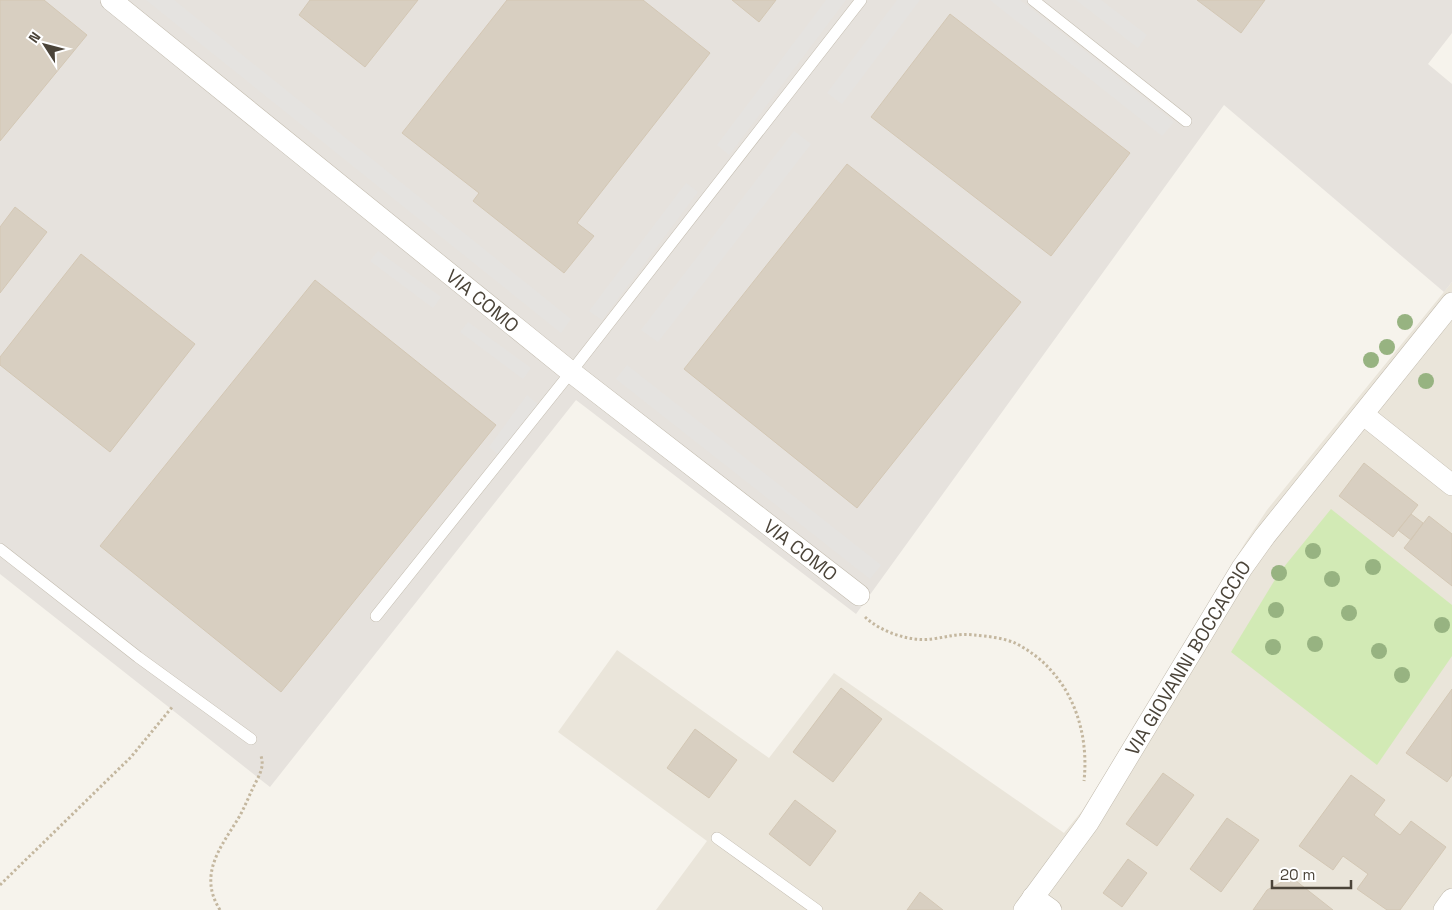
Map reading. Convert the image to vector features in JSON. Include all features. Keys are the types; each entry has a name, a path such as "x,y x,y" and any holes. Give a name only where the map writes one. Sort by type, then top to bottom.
{"street":[{"name":"VIA COMO","path":"111,0 571,372 853,590"},
{"name":"VIA GIOVANNI BOCCACCIO","path":"1028,904 1088,823 1242,568 1265,536 1452,304"},
{"path":"1364,415 1452,485"},
{"path":"1444,910 1452,899"},
{"path":"1028,904 1051,910"}],"lane":[{"path":"376,616 571,372 862,0"},
{"path":"1033,0 1186,121"},
{"path":"0,549 251,739"},
{"path":"718,838 817,910"}],"path":[{"path":"853,590 849,600 855,608 868,620 892,633 920,639 958,634 992,638 1014,643 1046,665 1067,692 1078,712 1085,749 1084,787"},
{"path":"0,885 130,757 173,705 190,694"},
{"path":"220,910 211,890 212,869 219,846 238,818 262,770 262,758 251,739"}],"shaded area":[{"path":"0,0 1452,0 1452,33 1428,64 1452,84 1452,282 1444,292 1224,105 856,614 576,400 270,787 0,574"},
{"path":"146,0 174,0 571,319 561,333"},
{"path":"826,0 846,0 729,155 717,145"},
{"path":"897,0 920,0 842,104 827,93"},
{"path":"990,0 1020,0 1174,122 1162,136"},
{"path":"1076,0 1101,0 1147,35 1138,48"},
{"path":"794,131 811,144 658,342 641,330"},
{"path":"686,183 698,192 602,320 589,311"},
{"path":"378,251 441,297 433,308 370,261"},
{"path":"1452,282 1452,910 656,910 707,841 558,732 617,650 769,758 834,673 1064,833 1082,811 1267,510"},
{"path":"468,322 531,368 523,379 460,332"},
{"path":"627,365 881,565 870,579 616,379"},
{"path":"527,395 539,405 501,457 489,447"}],"green space":[{"path":"1331,509 1452,605 1452,656 1377,765 1231,652 1279,573"}],"building":[{"path":"0,0 44,0 87,35 0,141"},
{"path":"310,0 418,0 365,67 299,15"},
{"path":"507,0 643,0 710,53 577,223 594,236 564,273 473,201 479,193 402,133"},
{"path":"732,0 776,0 759,22"},
{"path":"1197,0 1265,0 1241,33"},
{"path":"950,14 1130,153 1051,256 871,117"},
{"path":"847,164 1021,302 857,508 684,369"},
{"path":"15,207 47,232 0,293 0,227"},
{"path":"81,254 195,344 110,452 0,365 0,357"},
{"path":"315,280 496,425 281,692 100,546"},
{"path":"1364,463 1418,505 1393,537 1339,496"},
{"path":"1411,514 1423,523 1411,540 1398,530"},
{"path":"1429,516 1452,534 1452,586 1404,548"},
{"path":"841,688 882,719 833,782 793,752"},
{"path":"1452,689 1452,775 1447,782 1406,753"},
{"path":"695,729 737,760 709,798 667,768"},
{"path":"1163,773 1194,795 1157,846 1126,824"},
{"path":"1351,775 1385,800 1374,815 1400,835 1411,821 1446,847 1400,910 1387,910 1357,889 1368,874 1343,856 1333,870 1299,846"},
{"path":"795,800 836,831 810,866 769,834"},
{"path":"1227,818 1259,840 1221,892 1190,869"},
{"path":"1128,859 1147,873 1122,907 1103,893"},
{"path":"1291,877 1333,910 1253,910 1267,890"},
{"path":"920,892 943,910 907,910"}]}
